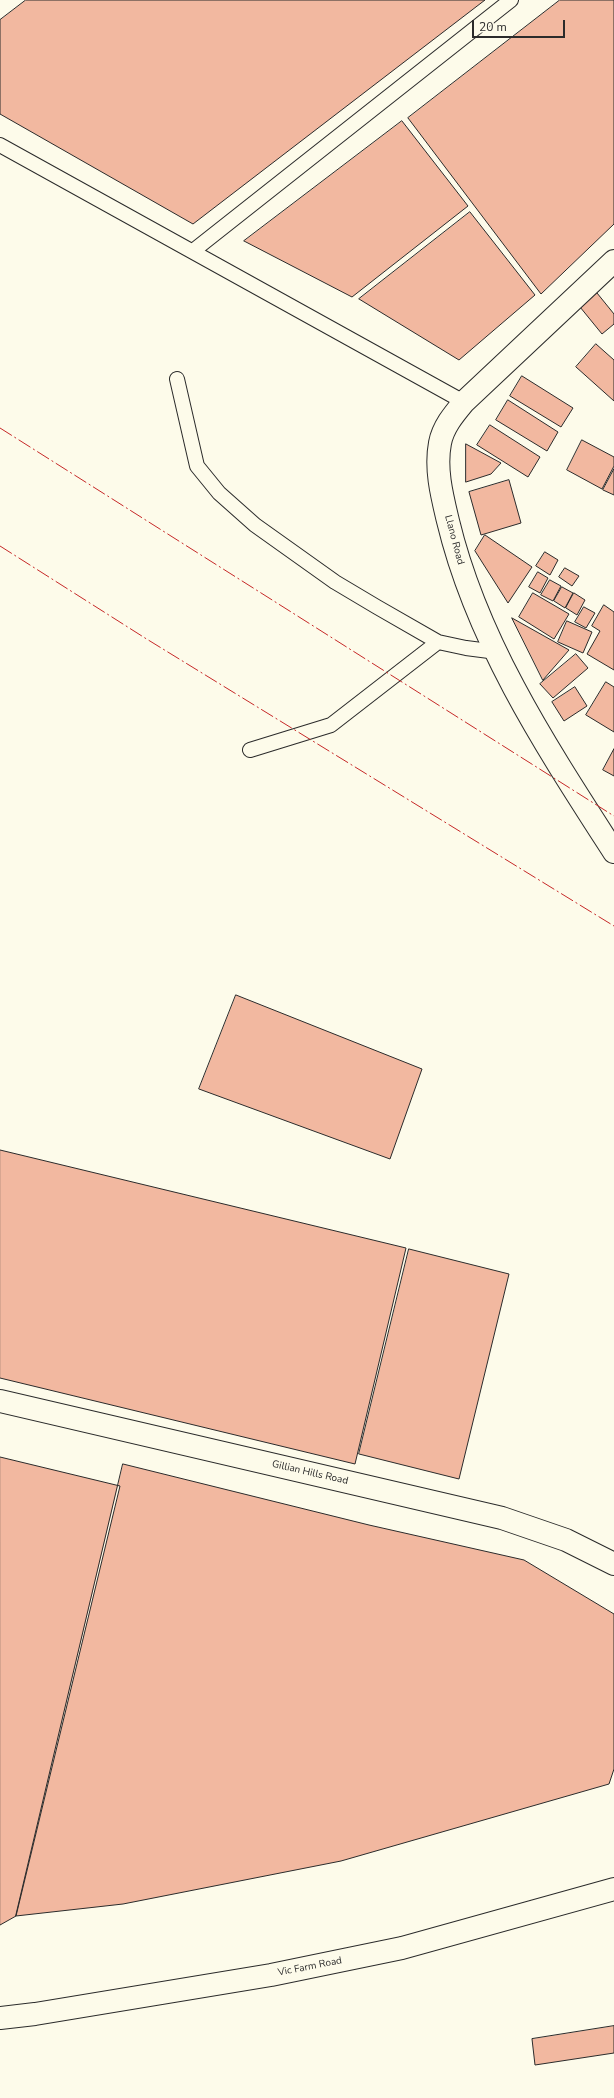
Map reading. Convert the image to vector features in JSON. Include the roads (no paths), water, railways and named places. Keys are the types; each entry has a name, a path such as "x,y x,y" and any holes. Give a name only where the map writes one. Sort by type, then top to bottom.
{"street":[{"name":"Llano Road","path":"614,261 464,402 449,421 440,442 438,465 441,491 464,577 477,613 518,697 544,742 614,852"},
{"name":"Gillian Hills Road","path":"0,1401 502,1518 566,1540 614,1564"},
{"name":"Vic Farm Road","path":"0,2018 36,2014 272,1975 402,1948 614,1889"}],"lane":[{"path":"193,251 511,0"},
{"path":"0,145 464,402"},
{"path":"177,378 196,466 219,493 255,524 335,582 438,642 466,648 497,652"},
{"path":"250,750 331,725 438,642"}]}
